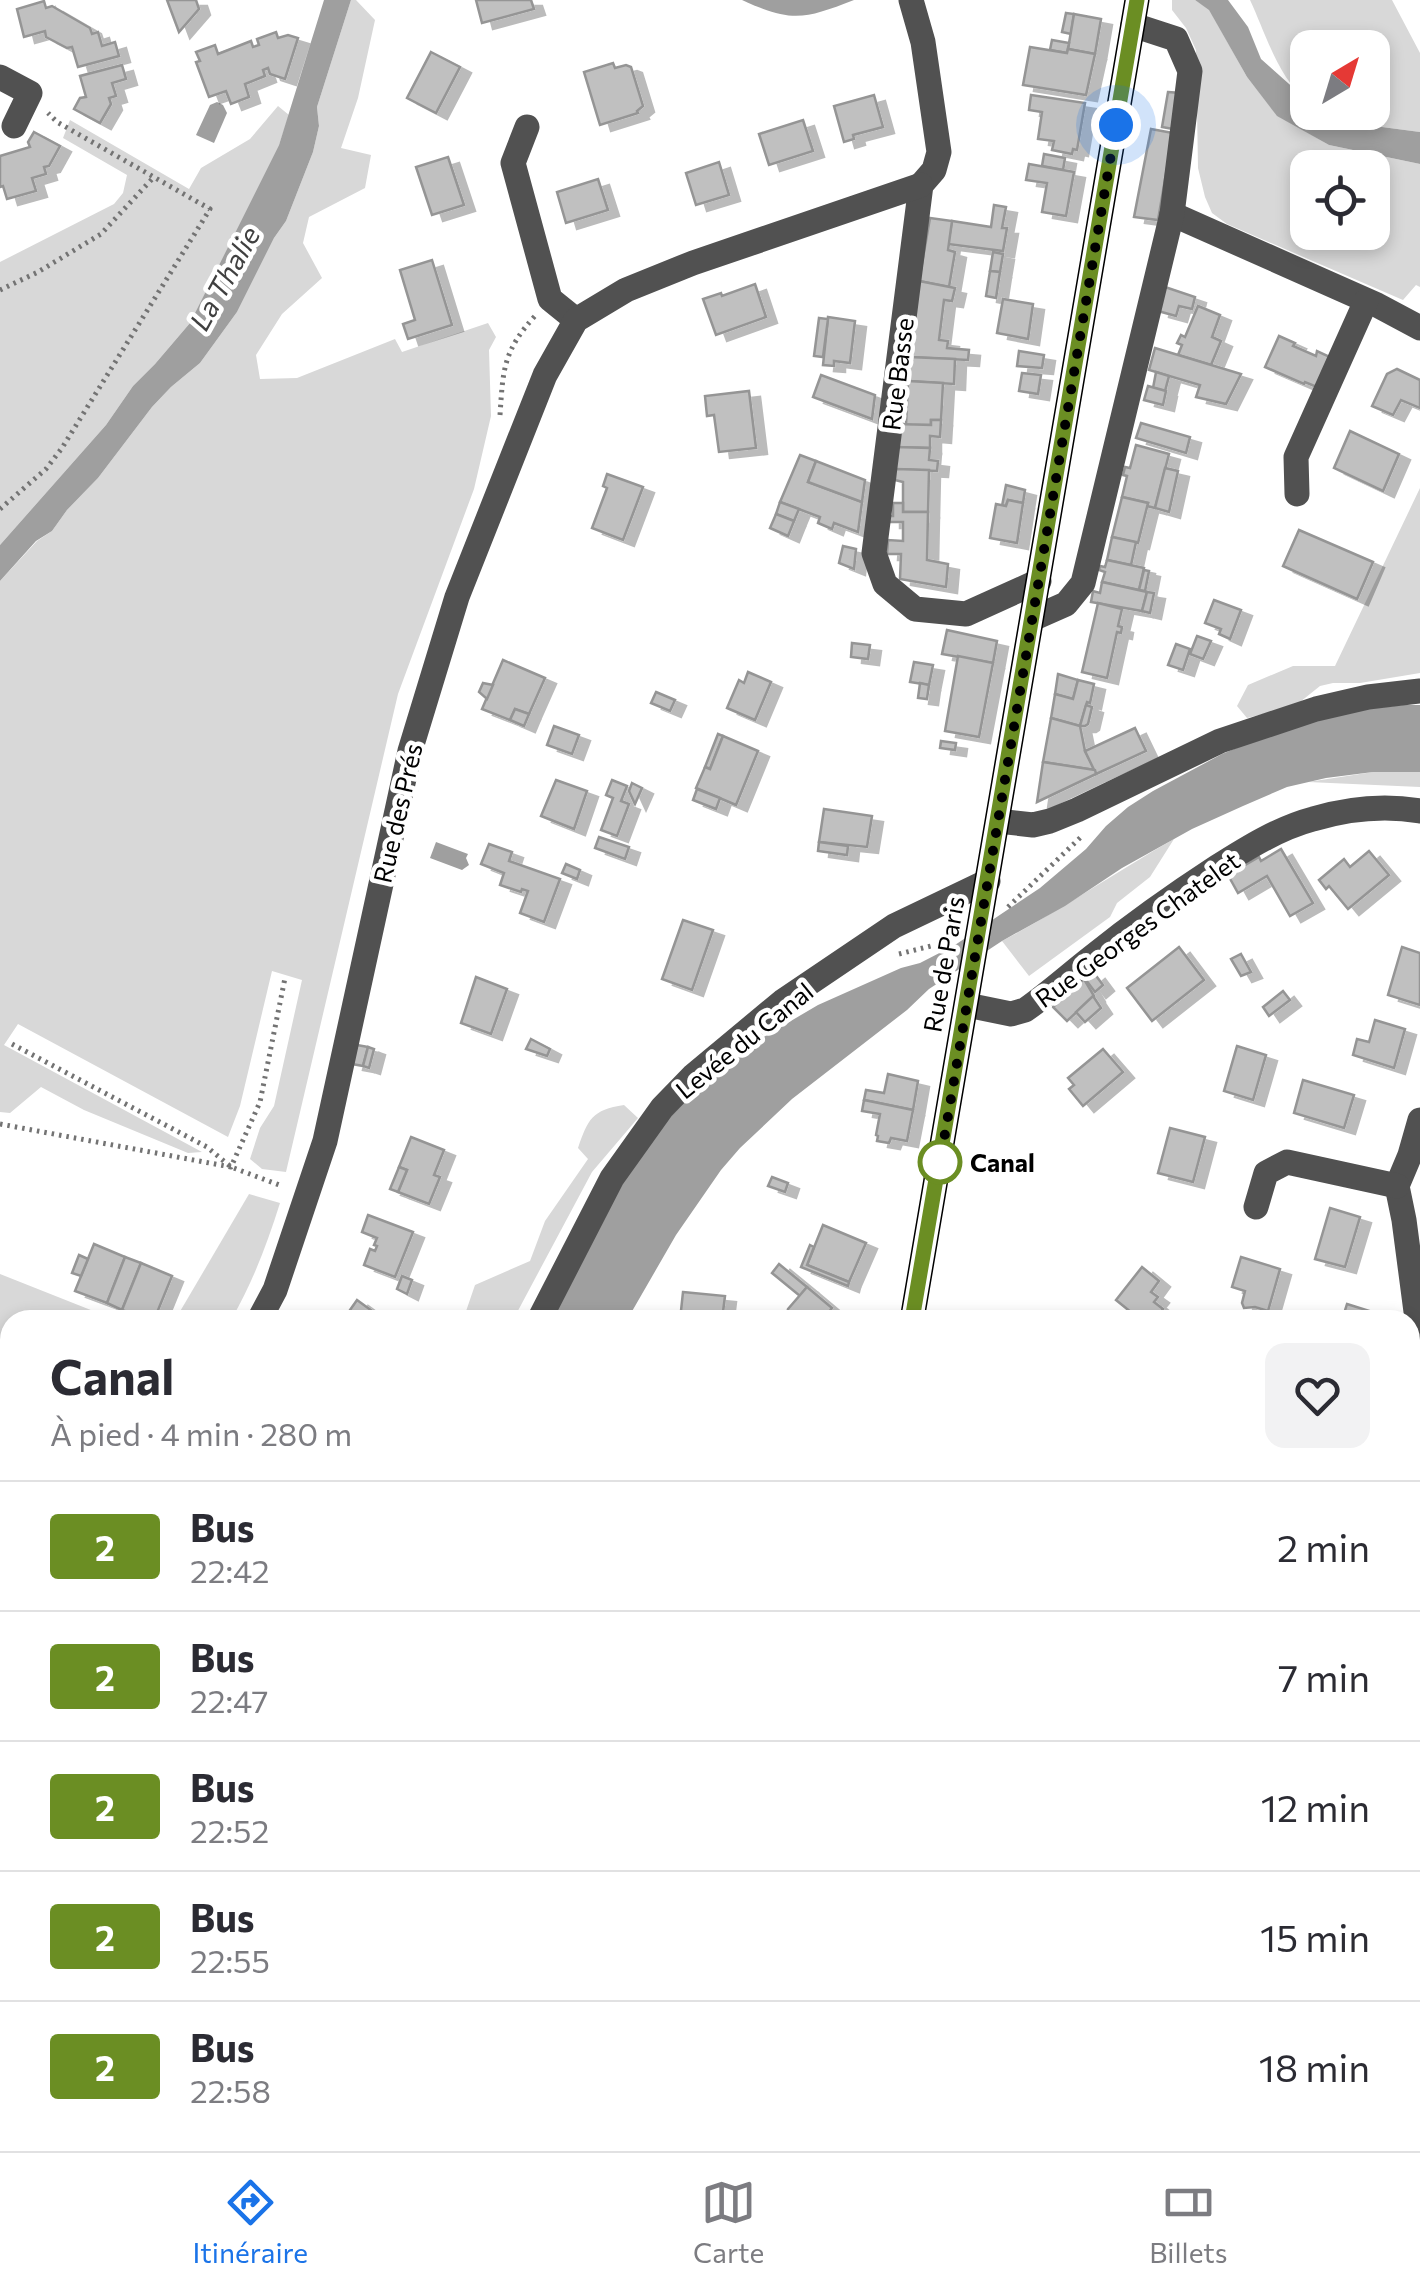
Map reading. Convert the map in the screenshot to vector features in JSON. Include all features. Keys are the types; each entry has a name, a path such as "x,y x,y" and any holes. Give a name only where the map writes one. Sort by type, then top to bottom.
{"main road":[{"name":"Rue de Paris","path":"914,1310 1135,13"}],"street":[{"name":"Rue Basse","path":"911,0 923,42 939,152 934,170 921,184 874,553 885,584 915,609 966,614 1039,581"},
{"name":"Rue de Paris","path":"1032,619 1066,604 1082,583 1172,214 1190,71 1176,39 1135,13"},
{"path":"0,77 30,94 14,126"},
{"path":"527,127 512,163 550,299 576,320"},
{"name":"Rue des Prés","path":"264,1310 275,1290 325,1141 410,751 457,598 545,375 576,320 626,290 693,263 921,184"},
{"path":"1172,214 1420,328"},
{"path":"1297,494 1296,456 1366,301"},
{"path":"998,821 1041,823 1077,810 1220,741 1316,710 1418,692"},
{"name":"Rue Georges Chatelet","path":"967,1001 1011,1014 1025,1010 1190,884 1288,828 1312,819 1366,809 1420,812"},
{"name":"Levée du Canal","path":"544,1310 612,1178 662,1108 694,1075 783,1001 894,926 988,881"},
{"path":"1416,1310 1398,1186 1420,1120"},
{"path":"1256,1206 1266,1173 1286,1162 1398,1186"}],"path":[{"path":"0,510 46,469 62,448 210,208 57,122 30,94"},
{"path":"0,290 101,234 154,177"},
{"path":"231,1167 260,1102 285,978"},
{"path":"12,1044 206,1147 231,1167"},
{"path":"0,1124 231,1167 307,1196"}],"shaded area":[{"path":"351,0 356,0 375,20 358,98 341,148 371,155 365,188 309,217 303,243 322,278 282,314 256,355 260,379 297,378 395,339 402,352 488,323 496,337 489,350 491,416 474,489 398,694 286,1172 262,1169 250,1159 260,1128 274,1106 302,980 272,971 240,1106 228,1137 18,1024 4,1045 202,1152 188,1153 84,1110 41,1087 10,1113 0,1112 0,581 37,541 52,531 152,407 200,363 237,312 286,221 313,152 319,126 317,107"},
{"path":"1172,0 1195,0 1209,9 1247,77 1277,115 1290,122 1290,130 1303,130 1329,145 1353,150 1290,150 1290,250 1390,250 1390,158 1420,164 1420,287 1416,285 1403,300 1227,224 1212,213 1198,168 1196,50 1172,10"},
{"path":"1250,0 1392,0 1420,53 1420,132 1390,128 1390,30 1290,30 1290,82"},
{"path":"278,106 289,115 279,145 190,323 0,545 0,262 114,204 123,193 127,175 63,138 70,120 189,189 201,168 250,139"},
{"path":"1420,488 1420,673 1320,686 1295,706 1247,718 1237,706 1248,685 1293,666 1335,666"},
{"path":"1373,772 1420,772 1420,787 1308,782"},
{"path":"1174,839 1150,877 1117,903 1110,917 1029,976 1002,941 1046,917"},
{"path":"624,1105 638,1118 592,1172 518,1310 466,1310 475,1285 530,1261 545,1221 588,1159 578,1148 589,1123 605,1110"},
{"path":"249,1194 280,1203 259,1263 236,1310 181,1310"},
{"path":"0,1274 91,1310 0,1310"}],"water":[{"name":"La Thalie","path":"324,0 351,0 317,107 319,126 313,152 286,221 237,312 200,363 152,407 52,531 36,541 0,581 0,545 190,323 279,145"},
{"path":"742,0 854,0 798,16"},
{"path":"1195,0 1228,0 1248,27 1261,59 1290,85 1290,123 1277,116 1247,77 1209,10"},
{"path":"217,102 227,113 214,143 196,135 210,105"},
{"path":"1390,128 1420,132 1420,164 1390,158 1390,150 1353,150 1329,145 1302,130"},
{"path":"1420,705 1420,772 1373,772 1287,787 1192,829 1002,941 929,989 792,1099 740,1148 676,1235 633,1310 554,1310 636,1154 700,1085 750,1045 818,1005 955,945 1040,888 1128,807 1153,791 1222,754 1268,735 1348,711"},
{"path":"436,842 468,854 469,865 462,870 430,858"}],"building":[{"path":"167,0 196,0 199,9 179,32"},
{"path":"476,0 531,0 534,9 482,23"},
{"path":"44,1 46,8 52,6 90,28 92,34 98,32 102,46 115,42 119,56 78,67 72,47 46,37 45,31 24,37 17,9"},
{"path":"1066,13 1074,14 1071,34 1062,32"},
{"path":"1074,14 1101,19 1095,54 1068,49"},
{"path":"276,32 278,38 298,38 285,79 270,74 268,68 263,70 265,76 245,84 249,97 231,104 226,91 209,97 196,52 215,45 218,54 251,41 253,47 259,45 257,39"},
{"path":"1052,40 1069,43 1067,53 1050,50"},
{"path":"1030,47 1095,54 1086,95 1023,85"},
{"path":"431,52 460,67 436,113 407,98"},
{"path":"613,63 615,68 631,67 643,106 638,113 600,125 584,72"},
{"path":"122,65 126,79 112,83 116,96 109,98 111,104 100,123 74,109 80,98 86,97 80,76"},
{"path":"1168,92 1180,93 1173,129 1162,127"},
{"path":"874,95 883,127 853,135 854,139 844,142 834,106"},
{"path":"1031,95 1085,103 1077,150 1073,149 1072,154 1052,150 1054,141 1038,139 1042,112 1029,110"},
{"path":"803,120 813,151 769,165 759,134"},
{"path":"1151,129 1173,133 1158,220 1134,217"},
{"path":"34,132 60,146 49,166 44,167 46,174 32,178 36,191 7,199 3,186 0,187 0,156 30,147 28,142"},
{"path":"1044,154 1065,158 1063,170 1042,166"},
{"path":"448,157 464,205 432,215 416,167"},
{"path":"719,162 729,195 696,205 686,173"},
{"path":"1029,164 1074,172 1066,216 1042,212 1047,183 1026,180"},
{"path":"598,179 608,210 566,223 557,192"},
{"path":"994,205 1006,207 1003,251 948,244 952,221 991,227"},
{"path":"930,218 952,221 948,250 955,252 949,287 919,281"},
{"path":"993,252 1003,254 1000,272 990,271"},
{"path":"432,260 452,325 408,339 403,324 415,320 400,270"},
{"path":"990,271 1000,272 996,298 986,296"},
{"path":"919,281 955,288 952,301 944,300 939,340 948,341 947,348 969,350 968,360 909,357"},
{"path":"755,284 766,317 716,335 703,299"},
{"path":"1162,286 1195,297 1192,309 1179,306 1176,316 1158,311"},
{"path":"1003,299 1033,304 1028,339 997,333"},
{"path":"1198,306 1220,315 1212,337 1221,341 1211,365 1178,355 1182,345 1177,343 1181,335 1185,337"},
{"path":"828,317 855,321 850,363 834,361 834,366 823,365"},
{"path":"819,318 828,319 823,357 814,356"},
{"path":"1279,336 1316,356 1317,351 1330,357 1317,387 1265,367"},
{"path":"1155,348 1241,374 1226,404 1196,397 1200,385 1149,370"},
{"path":"1019,351 1044,355 1042,368 1017,366"},
{"path":"909,357 955,359 954,384 908,381"},
{"path":"1397,369 1420,380 1420,408 1401,400 1393,415 1372,406 1387,374"},
{"path":"1156,372 1169,376 1165,391 1153,388"},
{"path":"1022,373 1041,375 1038,394 1019,391"},
{"path":"821,375 875,395 872,419 813,397"},
{"path":"908,381 943,383 941,420 931,420 931,425 906,425"},
{"path":"1148,386 1166,391 1163,405 1144,400"},
{"path":"749,391 756,448 719,452 714,415 707,416 705,396"},
{"path":"931,420 941,420 940,437 930,436 930,448 895,447 896,424 931,425"},
{"path":"1141,423 1190,437 1186,453 1136,438"},
{"path":"1350,431 1399,454 1383,491 1334,468"},
{"path":"1136,445 1169,454 1155,508 1122,497 1125,467 1130,468"},
{"path":"895,447 930,448 929,460 938,461 937,471 895,469"},
{"path":"800,455 816,461 808,482 862,502 858,532 834,523 832,529 818,523 820,517 780,502"},
{"path":"816,461 865,480 862,502 808,482"},
{"path":"1165,468 1178,471 1169,512 1155,508"},
{"path":"895,469 929,470 928,512 903,512 903,482 895,480"},
{"path":"607,474 643,487 623,540 592,528 607,488 603,486"},
{"path":"1006,485 1025,490 1023,503 1008,500 1002,506"},
{"path":"1122,497 1148,503 1138,543 1112,537"},
{"path":"1008,500 1023,503 1017,543 990,538 996,504 1006,506"},
{"path":"780,502 799,509 794,521 776,514"},
{"path":"893,503 903,503 903,512 928,512 927,560 948,564 946,587 900,579 901,554 887,554 888,540 903,541 903,522 889,522"},
{"path":"776,514 794,521 788,536 770,528"},
{"path":"1299,530 1373,562 1357,599 1283,566"},
{"path":"1112,537 1136,542 1131,565 1107,560"},
{"path":"843,546 856,549 854,569 839,563"},
{"path":"1107,560 1144,568 1139,590 1102,582 1105,572 1099,570"},
{"path":"1144,570 1149,571 1145,591 1139,590"},
{"path":"1102,582 1147,592 1142,611 1091,602 1093,591 1100,593"},
{"path":"1147,592 1154,593 1150,613 1142,611"},
{"path":"1214,600 1241,610 1230,639 1219,634 1221,629 1205,623"},
{"path":"1098,603 1122,609 1118,626 1122,627 1121,633 1117,632 1107,678 1082,672"},
{"path":"947,630 997,641 993,663 942,654"},
{"path":"1197,636 1211,641 1203,659 1190,654"},
{"path":"852,643 870,645 868,659 851,657"},
{"path":"1176,644 1190,649 1183,670 1168,665"},
{"path":"958,656 993,663 979,737 945,731"},
{"path":"503,660 545,678 529,714 515,709 510,720 482,709"},
{"path":"914,662 933,665 929,685 910,682"},
{"path":"748,672 771,682 755,720 727,708 739,680 744,683"},
{"path":"1058,674 1078,680 1073,699 1055,694"},
{"path":"1078,680 1094,684 1080,726 1051,718 1055,694 1073,699"},
{"path":"483,683 493,685 487,699 479,692"},
{"path":"920,683 929,685 927,699 918,698"},
{"path":"656,692 675,700 670,711 651,703"},
{"path":"1086,705 1092,707 1088,724 1080,726"},
{"path":"515,709 529,714 524,726 510,720"},
{"path":"1051,718 1080,726 1085,751 1095,770 1043,762"},
{"path":"554,726 579,735 572,754 547,745"},
{"path":"1135,728 1146,751 1096,774 1085,751"},
{"path":"718,734 723,736 710,769 705,767"},
{"path":"723,736 758,751 736,805 696,788 705,767 710,769"},
{"path":"941,741 956,743 955,750 940,748"},
{"path":"1043,762 1095,770 1096,774 1037,802"},
{"path":"556,780 587,791 574,829 541,816"},
{"path":"612,780 627,786 621,801 629,804 617,836 601,830 613,798 606,795"},
{"path":"632,783 642,788 635,804 629,791"},
{"path":"697,789 720,798 716,809 693,800"},
{"path":"824,809 872,816 867,847 819,842"},
{"path":"599,837 629,847 625,859 595,848"},
{"path":"819,842 848,846 847,855 818,851"},
{"path":"489,844 512,852 509,861 560,879 544,922 520,913 528,891 500,885 504,873 481,864"},
{"path":"1281,849 1313,903 1290,916 1267,876 1238,893 1228,875"},
{"path":"1369,851 1389,875 1348,909 1319,880 1344,859 1350,867"},
{"path":"566,864 580,870 577,879 562,873"},
{"path":"683,920 713,930 692,990 662,979"},
{"path":"1179,947 1204,980 1152,1021 1127,988"},
{"path":"1402,947 1420,953 1420,1005 1388,995"},
{"path":"1241,954 1251,972 1241,976 1231,959"},
{"path":"1094,973 1103,985 1095,992 1086,980"},
{"path":"476,977 507,989 491,1034 461,1023"},
{"path":"1084,979 1094,996 1067,1021 1053,1007"},
{"path":"1283,991 1290,1000 1269,1016 1263,1007"},
{"path":"1093,996 1101,1008 1085,1022 1076,1012"},
{"path":"1375,1020 1405,1029 1394,1068 1353,1055 1357,1039 1369,1042"},
{"path":"531,1039 550,1049 547,1056 526,1049"},
{"path":"357,1045 368,1047 363,1066 352,1064"},
{"path":"1237,1046 1266,1055 1253,1100 1224,1091"},
{"path":"368,1047 374,1049 369,1068 363,1066"},
{"path":"1103,1049 1123,1072 1083,1106 1069,1089 1074,1085 1068,1078"},
{"path":"888,1074 918,1081 913,1110 864,1100 866,1090 884,1093"},
{"path":"1303,1080 1354,1095 1344,1128 1294,1113"},
{"path":"864,1100 913,1110 907,1141 877,1141 880,1114 862,1111"},
{"path":"1170,1128 1205,1137 1193,1182 1158,1173"},
{"path":"411,1137 444,1150 434,1175 440,1177 429,1204 398,1192 407,1170 399,1167"},
{"path":"399,1167 407,1170 398,1192 390,1189"},
{"path":"772,1177 788,1183 785,1192 768,1186"},
{"path":"1330,1208 1360,1217 1345,1267 1315,1259"},
{"path":"368,1215 413,1232 395,1277 364,1265 370,1249 375,1251 377,1246 377,1238 362,1232"},
{"path":"823,1225 866,1243 849,1282 807,1265"},
{"path":"94,1244 125,1257 107,1303 75,1291"},
{"path":"810,1245 814,1247 807,1265 849,1282 848,1286 801,1267"},
{"path":"79,1255 88,1259 81,1276 72,1273"},
{"path":"125,1257 141,1263 122,1310 107,1303"},
{"path":"1241,1257 1280,1269 1268,1310 1244,1308 1245,1291 1232,1287"},
{"path":"141,1263 172,1276 158,1310 122,1310"},
{"path":"779,1264 807,1287 800,1296 772,1273"},
{"path":"1142,1267 1159,1281 1151,1292 1158,1297 1154,1302 1163,1309 1128,1310 1116,1300"},
{"path":"402,1276 412,1280 407,1294 397,1289"},
{"path":"807,1287 832,1308 830,1310 788,1309"},
{"path":"683,1292 725,1296 723,1310 681,1310"},
{"path":"357,1300 371,1310 350,1310"},
{"path":"1347,1304 1366,1310 1345,1310"}],"bus line":[{"name":"2","path":"914,1310 1137,0"}],"place":[{"name":"Canal","path":"940,1162"}],"route":[{"path":"940,1162 938,1175 1116,125"}]}
